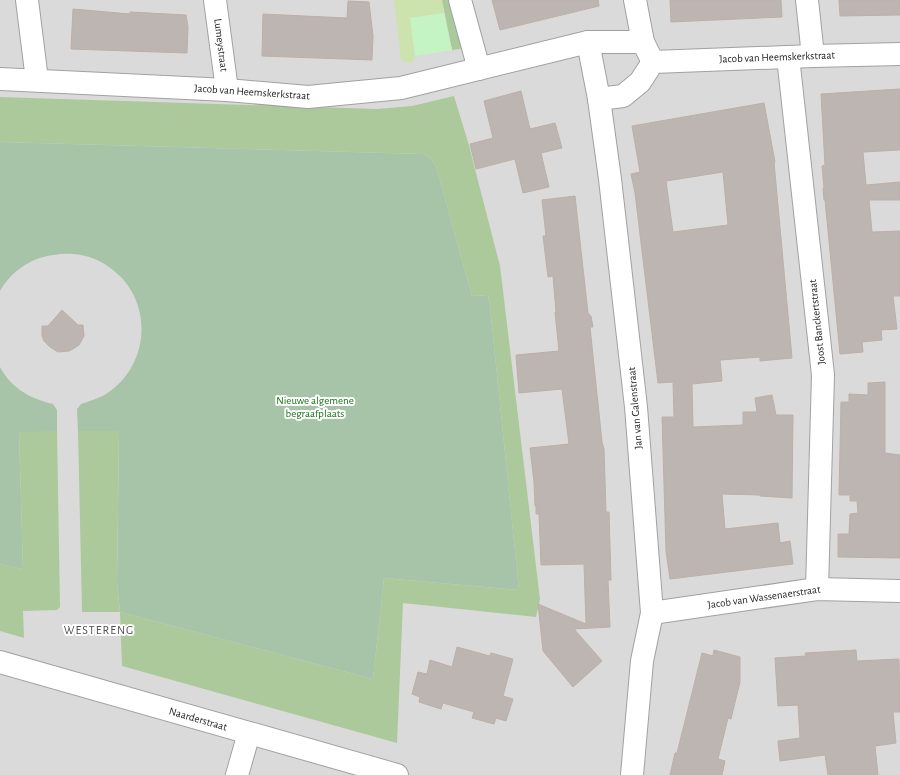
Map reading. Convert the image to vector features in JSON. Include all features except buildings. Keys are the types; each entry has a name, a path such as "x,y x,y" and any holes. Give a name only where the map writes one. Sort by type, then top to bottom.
{"street":[{"path":"27,0 37,80"},
{"name":"Lumeystraat","path":"215,0 227,90"},
{"path":"460,0 479,69"},
{"path":"599,99 623,96 640,82 653,62 643,42 635,0"},
{"path":"807,0 813,56"},
{"name":"Jacob van Heemskerkstraat","path":"0,78 227,90 308,97 401,88 588,42 643,42"},
{"name":"Jan van Galenstraat","path":"588,42 599,99 610,179 636,407 652,613 642,661 632,775"},
{"name":"Jacob van Heemskerkstraat","path":"653,62 900,54"},
{"name":"Joost Banckertstraat","path":"788,57 823,375 817,589"},
{"name":"Jacob van Wassenaerstraat","path":"652,613 817,589 900,591"},
{"name":"Naarderstraat","path":"0,662 396,775"},
{"path":"237,775 249,733"}],"shaded area":[{"path":"0,0 900,0 900,775 0,775"}],"green space":[{"path":"394,0 442,0 444,13 411,18 415,56 412,63 401,60"},
{"path":"442,0 454,0 467,48 452,50"},
{"path":"444,13 452,50 415,56 410,18"},
{"path":"454,96 468,142 500,266 540,599 536,617 403,603 397,743 122,666 120,612 373,679 384,578 519,590 488,295 472,296 436,166 430,158 423,154 0,142 0,97 377,109 412,106"},
{"name":"Nieuwe algemene begraafplaats","path":"0,142 423,154 430,158 436,166 472,296 488,295 519,590 384,578 373,679 120,612 117,583 119,431 78,431 77,409 81,404 97,399 106,394 121,382 131,367 138,351 141,334 140,316 135,299 126,283 113,270 100,261 77,254 53,255 37,259 16,272 4,284 0,291"},
{"path":"0,367 10,381 22,392 29,396 53,404 57,410 57,431 19,432 23,569 0,564"},
{"path":"19,431 57,431 60,607 57,610 23,611 24,638 0,631 0,564 23,569"},
{"path":"78,431 119,431 117,583 120,612 82,612"}],"district":[{"name":"WESTERENG","path":"99,630"}]}
